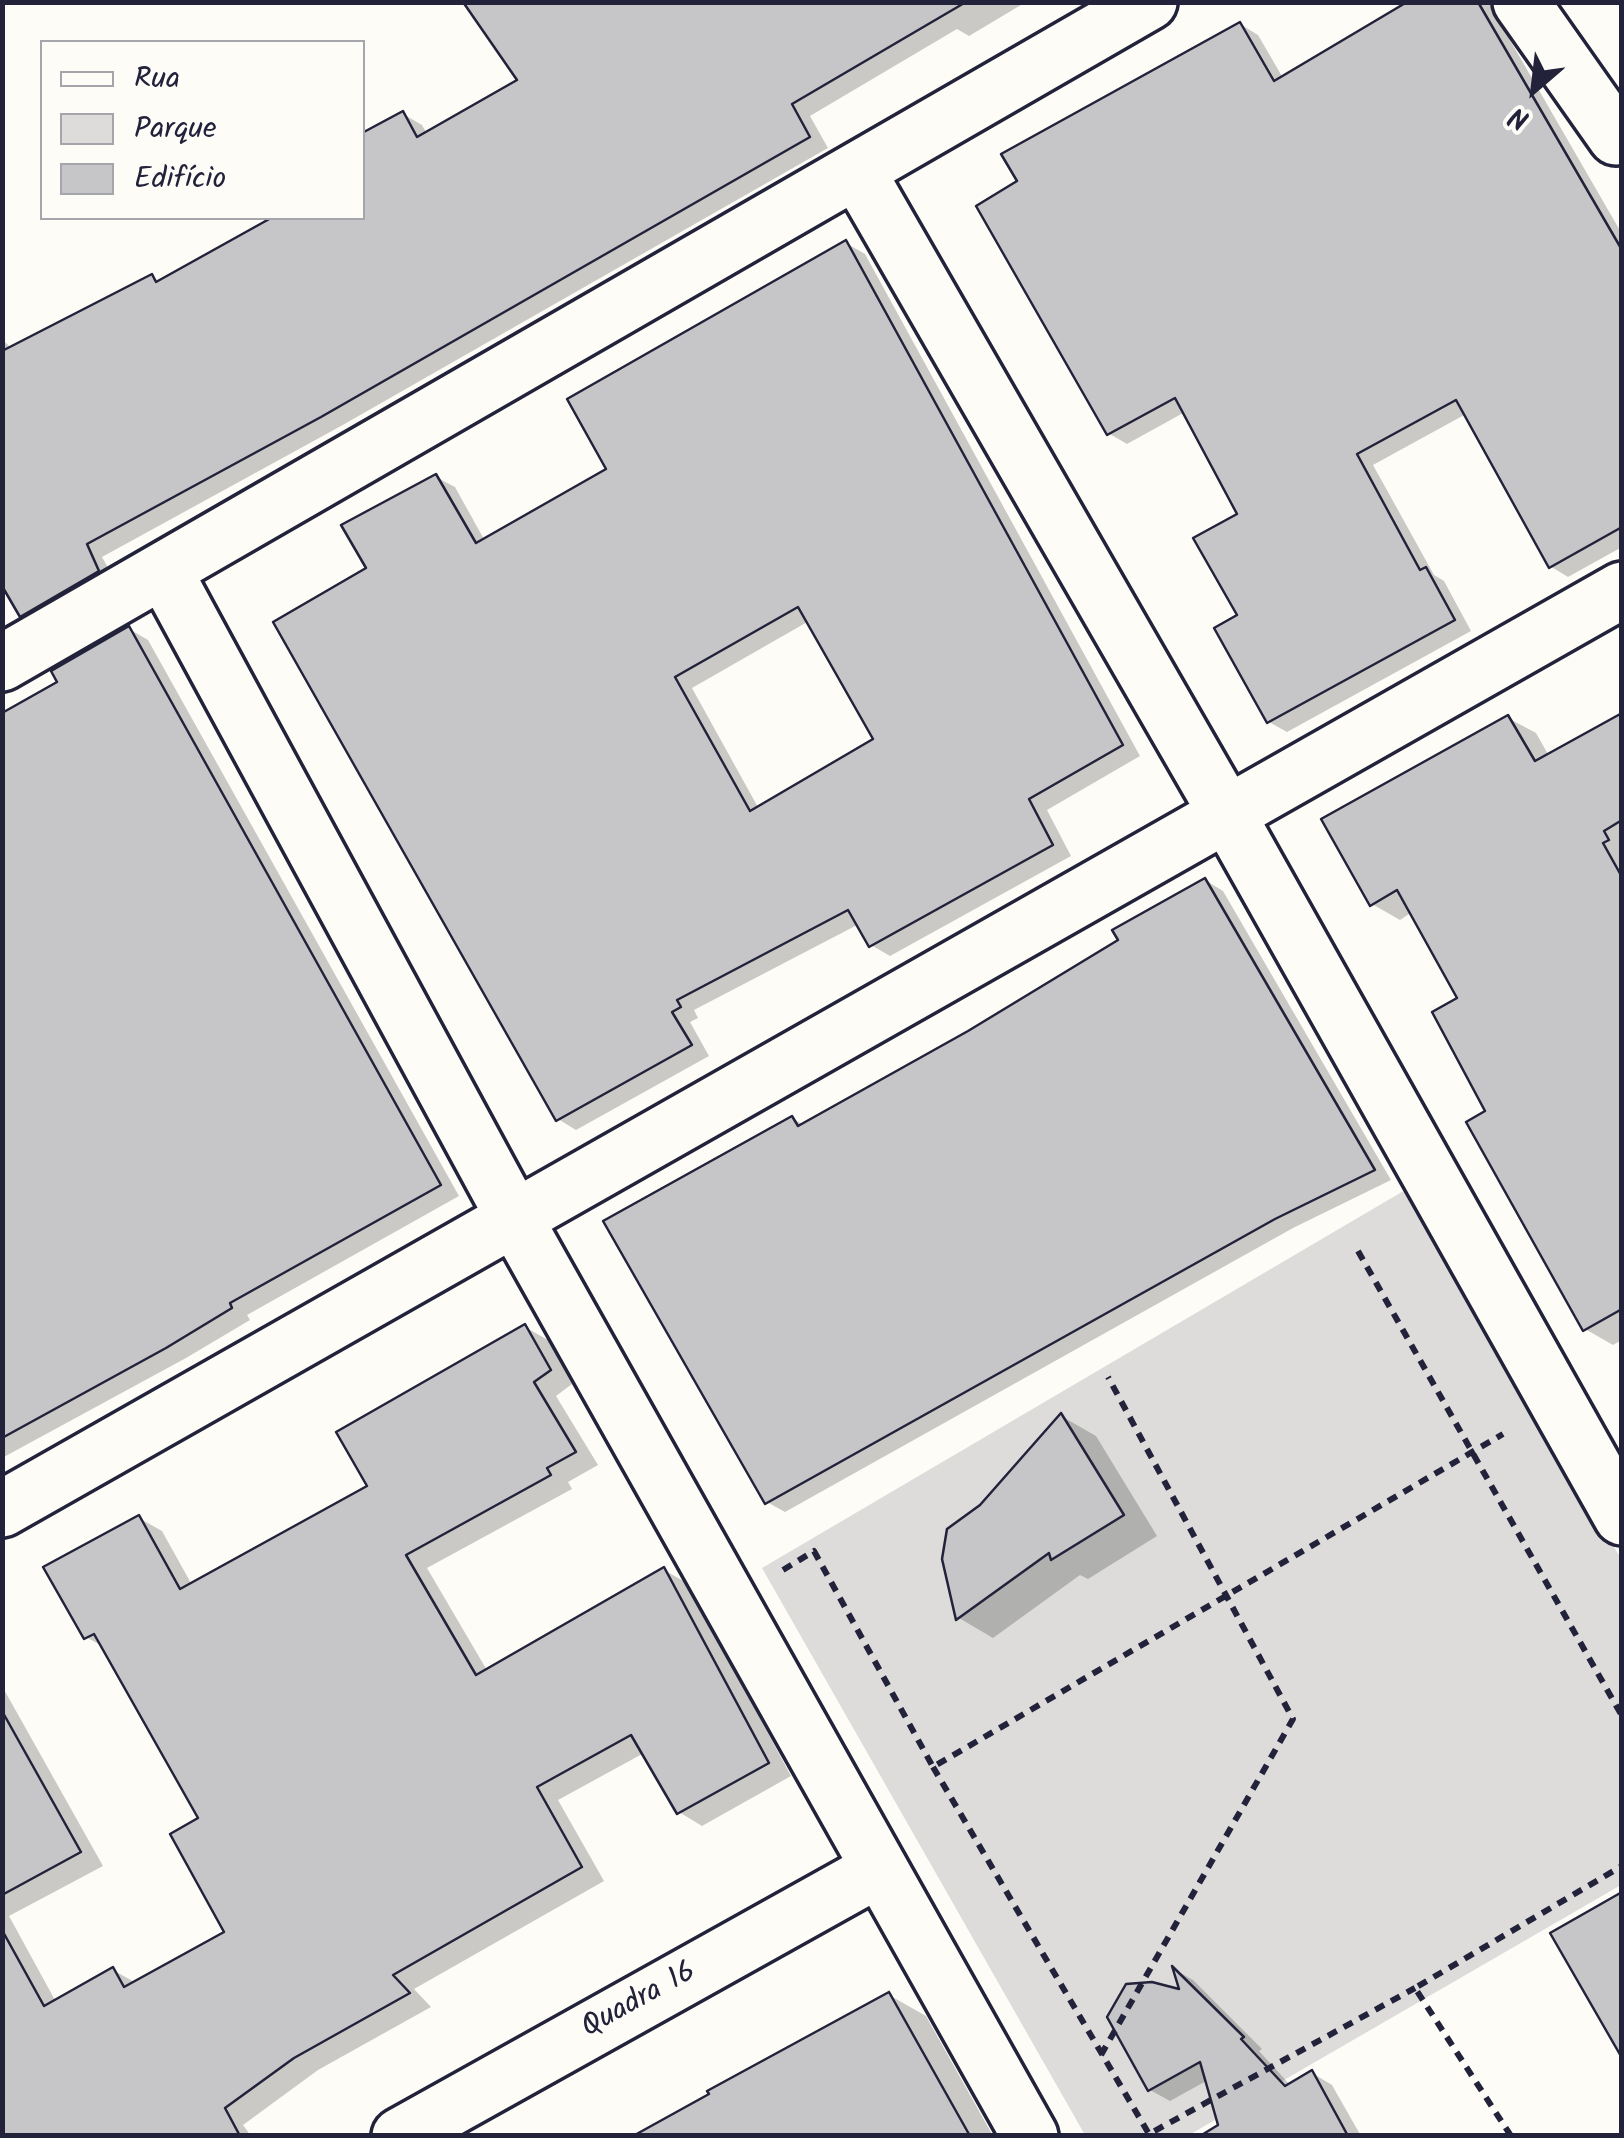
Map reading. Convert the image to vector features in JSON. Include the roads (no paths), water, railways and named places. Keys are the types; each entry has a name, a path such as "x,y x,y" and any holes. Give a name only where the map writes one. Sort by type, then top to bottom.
{"street":[{"path":"2,663 166,573 1149,2"},
{"path":"1521,2 1620,138"},
{"path":"858,172 1227,814 1556,1402 1606,1455 1622,1518"},
{"path":"166,573 516,1221 1030,2136"},
{"path":"2,1509 516,1221 1622,590"},
{"name":"Quadra 16","path":"400,2136 879,1869"}]}
